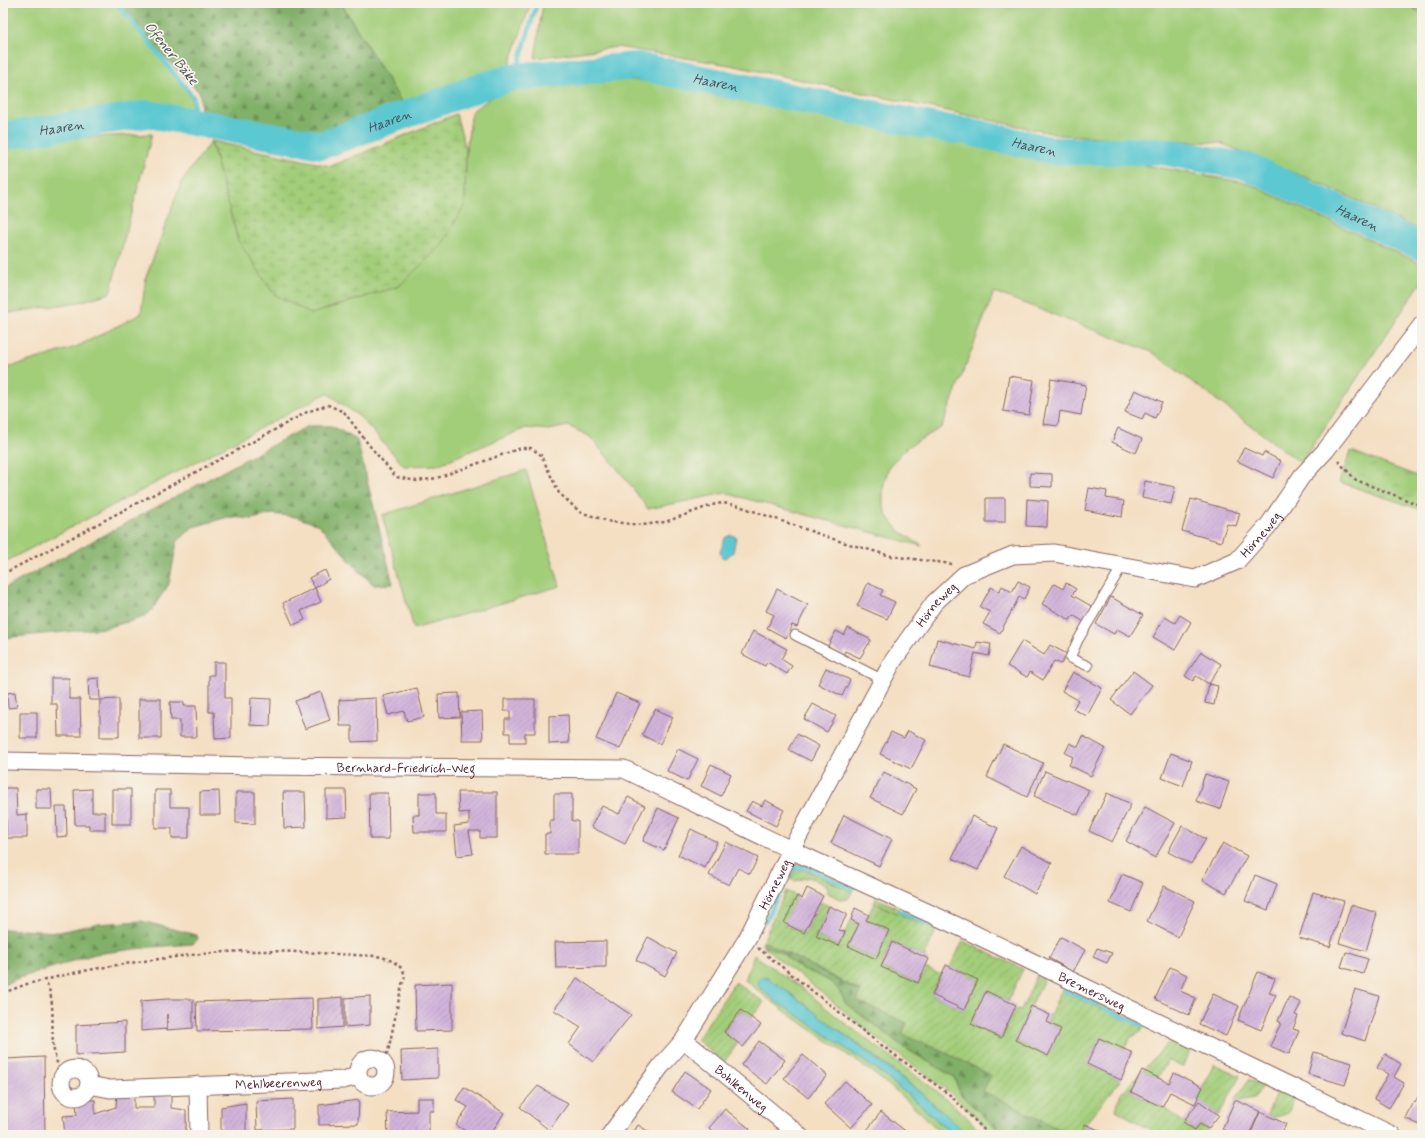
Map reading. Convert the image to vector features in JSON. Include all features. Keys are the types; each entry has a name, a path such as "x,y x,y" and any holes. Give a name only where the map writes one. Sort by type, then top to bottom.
{"street":[{"name":"Hörneweg","path":"610,1135 661,1066 684,1040 747,939 791,850 893,661 934,603 964,575 1013,556 1054,553 1195,579 1237,561 1268,526 1302,476 1326,450 1422,325"},
{"name":"Bernhard-Friedrich-Weg","path":"3,761 256,766 624,769 791,850"},
{"name":"Bremersweg","path":"791,850 966,930 1392,1135"},
{"name":"Bohlkenweg","path":"684,1040 799,1135"},
{"path":"372,1057 381,1061 384,1065 386,1075 377,1086 366,1086 359,1080 358,1067 363,1060 372,1057"},
{"name":"Mehlbeerenweg","path":"63,1074 60,1078 61,1087 66,1094 75,1097 84,1094 89,1085 110,1089 343,1080 358,1076"},
{"path":"198,1085 199,1135"}],"lane":[{"path":"1088,666 1070,658 1078,640 1122,566"},
{"path":"795,635 883,680"}],"path":[{"path":"3,574 307,412 328,405 344,412 396,477 417,481 437,478 521,448 531,448 541,455 559,493 580,512 611,522 643,525 665,522 712,505 722,503 736,505 842,542 891,556 953,564 964,575"},
{"path":"1326,450 1356,480 1422,506"},
{"path":"747,939 877,1042 950,1095 989,1135"},
{"path":"3,993 27,984 67,974 181,956 255,951 383,957 396,964 404,977 388,1052 381,1061"},
{"path":"45,980 51,994 54,1056 63,1074"}],"green space":[{"path":"3,3 117,3 149,41 192,99 192,108 142,104 3,126"},
{"path":"117,3 341,3 402,103 322,137 201,115 200,93 149,41"},
{"path":"341,3 531,3 509,66 402,103"},
{"path":"543,3 1408,3 1422,16 1422,231 1324,185 1220,143 1061,135 730,65 617,47 535,58"},
{"path":"1408,3 1422,3 1422,16"},
{"path":"589,78 648,81 742,95 1047,161 1144,165 1247,183 1422,264 1422,281 1301,463 1152,352 994,292 942,427 909,446 889,466 883,487 883,504 887,516 900,531 922,546 725,493 648,509 621,473 589,436 568,426 549,430 526,428 437,465 404,466 360,417 327,393 3,563 3,369 76,347 141,314 146,277 182,181 211,141 238,240 311,314 399,286 465,204 466,150 472,111 498,93 533,85"},
{"path":"456,114 466,150 465,204 442,245 399,286 311,314 274,294 238,240 211,141 331,166"},
{"path":"152,134 110,293 80,302 3,314 3,148 56,139"},
{"path":"308,426 332,426 357,440 393,584 374,585 358,570 319,525 296,517 272,514 252,519 228,517 193,527 177,542 169,584 151,611 142,618 105,628 3,638 3,589"},
{"path":"1351,451 1422,478 1422,510 1339,482"},
{"path":"526,470 560,586 414,629 382,515"},
{"path":"802,864 855,887 852,892 806,870 793,874 790,879 785,876 791,867"},
{"path":"797,870 806,870 852,892 848,899 842,900 826,892 828,886 809,877 795,881 790,879"},
{"path":"786,891 797,896 784,924 804,933 820,902 829,906 816,936 839,946 851,920 859,924 848,946 876,959 889,930 866,920 874,903 936,930 924,957 892,942 881,967 918,983 925,968 941,975 932,995 964,1010 978,980 950,967 963,941 1023,969 1008,1001 986,991 971,1024 1001,1038 1015,1009 1021,1011 1037,975 1044,979 1015,1040 1048,1056 1061,1029 1047,1022 1061,991 1143,1028 1142,1031 1130,1038 1125,1050 1099,1038 1087,1064 1121,1080 1085,1124 1080,1135 1071,1135 983,1091 991,1075 902,1034 907,1023 857,1001 861,991 763,941"},
{"path":"876,898 938,927 936,930 874,903"},
{"path":"141,921 197,935 198,939 193,944 95,954 19,978 3,985 3,929 59,932 96,924"},
{"path":"763,941 861,992 857,1001 907,1023 902,1033 991,1075 983,1091 1071,1135 1004,1135 961,1095 954,1077 905,1048 845,1003 842,995 832,983 797,966 776,950 762,945"},
{"path":"762,945 776,950 797,966 832,983 842,995 845,1003 905,1048 954,1077 961,1095 1004,1135 995,1135 951,1093 878,1039"},
{"path":"754,955 803,989 842,1021 935,1090 967,1117 983,1135 967,1135 931,1102 894,1072 816,1014 804,1003 767,978 758,986 778,1003 881,1073 917,1102 953,1135 942,1135 920,1112 897,1092 769,1000 745,980"},
{"path":"735,982 764,1002 751,1018 741,1010 724,1031 738,1043 724,1062 697,1040"},
{"path":"1063,987 1145,1024 1143,1028 1061,991"},
{"path":"1171,1040 1191,1049 1182,1067 1168,1060 1158,1078 1143,1070"},
{"path":"1214,1064 1240,1076 1219,1115 1197,1100"},
{"path":"1141,1073 1131,1092 1162,1107 1195,1130 1200,1124 1208,1129 1206,1135 1159,1135 1116,1110 1120,1095"},
{"path":"1249,1079 1262,1085 1255,1098 1239,1101 1235,1100"},
{"path":"1277,1090 1295,1097 1288,1113 1272,1118 1267,1115"}],"water":[{"path":"731,535 736,537 733,552 726,558 722,557 720,552 725,538"},
{"path":"761,977 767,978 783,988 917,1090 967,1135 953,1135 917,1102 881,1073 778,1003 758,986 759,979"}],"building":[{"path":"1009,376 1034,380 1029,415 1003,411"},
{"path":"1051,379 1086,385 1081,415 1060,411 1058,426 1043,424"},
{"path":"1135,390 1162,402 1155,418 1145,413 1142,419 1125,412"},
{"path":"1118,428 1142,439 1136,453 1112,442"},
{"path":"1244,448 1262,456 1264,452 1281,461 1273,478 1237,461"},
{"path":"1030,473 1052,474 1052,487 1030,486"},
{"path":"1145,481 1175,487 1171,504 1142,498"},
{"path":"1089,488 1107,491 1106,498 1124,501 1122,517 1085,510"},
{"path":"986,498 1005,498 1005,522 986,522"},
{"path":"1027,499 1048,501 1047,527 1026,526"},
{"path":"1191,499 1240,513 1236,526 1227,524 1221,542 1182,531"},
{"path":"325,570 329,579 315,588 309,578"},
{"path":"1018,581 1030,587 1024,599 1019,597 1000,633 983,624 990,612 980,607 991,587 999,592 1002,586 1012,592"},
{"path":"868,583 883,590 880,595 895,602 887,619 857,606"},
{"path":"1066,583 1076,589 1072,595 1093,607 1084,622 1073,615 1070,620 1042,604 1054,584 1063,589"},
{"path":"315,588 321,602 301,611 305,620 293,625 283,603"},
{"path":"777,589 808,605 797,627 792,625 786,638 767,628 774,615 766,611"},
{"path":"1111,597 1143,615 1130,636 1117,629 1114,634 1096,624"},
{"path":"1180,615 1191,622 1175,650 1153,637 1165,617 1175,623"},
{"path":"848,628 871,640 860,658 845,651 843,655 828,646 836,631 844,635"},
{"path":"753,631 787,649 781,659 792,666 787,674 767,662 765,666 742,654"},
{"path":"937,639 976,649 977,642 991,644 989,656 975,653 969,677 930,667"},
{"path":"1022,641 1044,655 1050,645 1067,654 1061,664 1054,661 1043,680 1030,672 1027,677 1007,666"},
{"path":"1201,652 1221,664 1209,684 1196,676 1193,681 1185,676"},
{"path":"214,662 225,662 225,698 231,698 231,738 215,739 214,712 209,712 209,675 214,675"},
{"path":"826,668 850,680 842,696 818,684"},
{"path":"1133,671 1152,685 1130,714 1111,700"},
{"path":"1073,672 1102,688 1087,716 1073,709 1078,700 1062,691"},
{"path":"51,678 69,678 69,699 80,699 81,736 58,736 57,704 51,704"},
{"path":"99,678 100,700 89,700 88,679"},
{"path":"1209,684 1218,686 1214,705 1205,703"},
{"path":"417,688 424,717 407,721 404,711 388,715 383,696"},
{"path":"15,692 17,707 8,708 7,693"},
{"path":"321,692 330,720 305,729 295,701"},
{"path":"459,693 460,717 439,718 438,694"},
{"path":"616,693 640,703 620,749 596,739"},
{"path":"251,698 271,699 270,726 250,725"},
{"path":"376,698 377,741 352,742 352,726 340,726 339,700"},
{"path":"119,699 119,737 100,737 100,700"},
{"path":"139,699 161,699 161,738 139,738"},
{"path":"504,699 535,699 535,733 525,733 525,742 510,742 510,733 505,733 505,719 510,719 510,711 504,711"},
{"path":"170,702 184,702 184,706 196,706 197,737 180,737 180,720 171,720"},
{"path":"813,704 836,716 827,732 804,719"},
{"path":"655,709 673,717 660,744 642,735"},
{"path":"482,711 483,740 462,740 461,712"},
{"path":"20,712 37,712 37,738 20,738"},
{"path":"568,715 569,743 549,744 549,716"},
{"path":"908,731 926,740 911,769 880,754 891,732 904,738"},
{"path":"797,734 819,746 811,761 789,750"},
{"path":"1083,736 1105,748 1091,776 1069,765 1073,757 1065,753 1070,743 1078,747"},
{"path":"1003,744 1043,763 1027,797 987,777"},
{"path":"678,749 698,759 687,781 667,771"},
{"path":"1171,753 1192,761 1183,786 1162,778"},
{"path":"711,764 731,774 721,796 701,786"},
{"path":"1045,771 1089,790 1078,815 1034,796"},
{"path":"884,772 916,789 903,814 870,798"},
{"path":"1205,774 1229,782 1220,809 1196,801"},
{"path":"3,788 16,788 17,815 27,814 27,838 6,838 6,815 3,815"},
{"path":"36,789 51,789 52,809 36,809"},
{"path":"92,789 92,812 105,812 105,830 89,830 89,825 75,825 74,790"},
{"path":"112,789 131,789 131,824 112,824"},
{"path":"155,790 170,790 170,807 189,807 189,838 172,838 172,828 155,828"},
{"path":"326,790 346,790 347,817 326,818"},
{"path":"219,791 220,815 200,815 200,792"},
{"path":"236,792 255,792 255,824 236,823"},
{"path":"283,792 305,792 306,827 284,828"},
{"path":"458,792 497,792 497,838 480,838 480,831 469,831 473,854 457,856 454,826 469,824 469,812 459,813"},
{"path":"369,793 388,793 389,839 370,839"},
{"path":"419,793 436,793 436,814 446,814 446,832 414,832 413,815 419,815"},
{"path":"1107,793 1131,804 1112,842 1089,831"},
{"path":"554,794 572,794 572,821 578,821 578,854 545,854 545,834 550,834 550,820 554,820"},
{"path":"628,797 645,806 625,844 591,827 602,806 619,814"},
{"path":"765,800 784,810 776,826 746,811 752,801 762,806"},
{"path":"56,807 66,807 67,836 57,837"},
{"path":"1145,807 1175,823 1155,858 1126,841"},
{"path":"658,808 679,818 664,850 643,841"},
{"path":"844,815 892,839 879,866 831,843"},
{"path":"972,816 998,828 978,870 952,858"},
{"path":"1182,826 1206,839 1191,864 1168,852"},
{"path":"691,829 717,842 705,868 678,855"},
{"path":"726,842 758,858 750,874 738,868 729,885 709,875"},
{"path":"1223,843 1247,856 1226,893 1202,880"},
{"path":"1021,846 1052,863 1035,894 1004,876"},
{"path":"1122,874 1143,883 1131,912 1110,903"},
{"path":"1255,875 1277,884 1268,910 1245,901"},
{"path":"1164,886 1195,901 1178,937 1147,921"},
{"path":"807,888 823,896 804,933 784,923 797,896 802,899"},
{"path":"1313,892 1344,901 1330,947 1299,938"},
{"path":"1351,905 1377,913 1366,951 1339,943"},
{"path":"829,906 847,914 839,930 845,932 839,946 816,936"},
{"path":"855,908 869,915 866,920 889,930 876,959 848,946 859,924 851,920"},
{"path":"648,937 677,953 665,976 636,960"},
{"path":"1061,937 1085,950 1073,972 1049,958"},
{"path":"606,941 606,967 556,968 555,942"},
{"path":"892,942 929,959 918,983 881,967"},
{"path":"1097,948 1112,953 1107,963 1093,957"},
{"path":"1346,952 1368,959 1363,974 1341,967"},
{"path":"946,965 978,980 964,1010 932,995"},
{"path":"1170,967 1187,975 1180,991 1196,998 1189,1015 1155,999"},
{"path":"1258,972 1275,979 1269,993 1276,995 1261,1030 1238,1020"},
{"path":"577,978 631,1015 593,1062 569,1044 581,1027 554,1010"},
{"path":"452,983 452,1030 416,1031 415,985"},
{"path":"1355,989 1379,996 1365,1041 1341,1033"},
{"path":"986,991 1016,1005 1001,1038 971,1024"},
{"path":"1213,994 1239,1006 1226,1036 1199,1024"},
{"path":"370,996 370,1025 345,1027 345,998"},
{"path":"343,997 343,1027 318,1029 318,999"},
{"path":"1289,997 1301,1003 1295,1015 1298,1016 1293,1029 1299,1031 1289,1054 1270,1046 1281,1023 1278,1021"},
{"path":"312,998 313,1029 197,1031 196,1002"},
{"path":"193,999 193,1028 141,1031 141,1001"},
{"path":"1031,1006 1050,1015 1047,1022 1061,1029 1048,1056 1015,1040"},
{"path":"741,1010 761,1025 743,1047 724,1032"},
{"path":"125,1022 125,1052 76,1055 76,1025"},
{"path":"1099,1038 1133,1053 1121,1080 1087,1064"},
{"path":"759,1041 785,1060 767,1084 741,1065"},
{"path":"438,1049 438,1078 402,1080 401,1051"},
{"path":"1314,1052 1352,1063 1345,1085 1308,1074"},
{"path":"1385,1054 1401,1064 1394,1077 1404,1083 1389,1108 1374,1099 1388,1074 1377,1068"},
{"path":"803,1055 827,1075 808,1098 784,1078"},
{"path":"44,1057 45,1135 7,1135 6,1059"},
{"path":"1142,1070 1169,1083 1174,1073 1203,1087 1195,1104 1170,1092 1162,1107 1131,1092"},
{"path":"685,1071 711,1089 697,1109 672,1092"},
{"path":"845,1081 872,1105 851,1128 824,1104"},
{"path":"538,1086 568,1104 549,1130 520,1107"},
{"path":"464,1087 504,1113 490,1135 472,1135 456,1125 468,1107 456,1100"},
{"path":"1422,1088 1422,1126 1405,1118 1413,1102 1415,1103"},
{"path":"117,1092 134,1092 134,1108 154,1108 154,1095 171,1095 171,1108 186,1110 186,1135 65,1135 63,1116 77,1115 76,1100 95,1100 95,1114 116,1107"},
{"path":"417,1098 434,1098 434,1111 429,1111 429,1135 388,1135 387,1112 417,1111"},
{"path":"293,1099 293,1129 257,1130 256,1101"},
{"path":"359,1100 358,1124 319,1125 319,1105"},
{"path":"1235,1100 1260,1111 1249,1135 1234,1135 1222,1129"},
{"path":"1199,1101 1219,1115 1208,1129 1200,1124 1195,1130 1183,1122"},
{"path":"246,1103 246,1133 221,1132 221,1107"},
{"path":"725,1109 750,1129 745,1135 717,1135 709,1128"},
{"path":"881,1112 908,1133 906,1135 865,1135 864,1134"},
{"path":"1260,1112 1286,1124 1281,1135 1250,1135"},
{"path":"1085,1124 1110,1135 1080,1135"},
{"path":"638,1125 654,1135 632,1135"}],"waterway":[{"name":"Ofener Bäke","path":"117,3 194,98 193,122"},
{"path":"515,77 537,3"},
{"name":"Haaren","path":"3,136 148,114 322,145 486,85 515,77 637,66 941,128 966,131 1055,151 1161,151 1248,167 1422,247"},
{"path":"788,876 791,870 803,867 812,869 852,889"},
{"path":"765,922 783,886"},
{"path":"900,911 936,928"},
{"path":"1065,991 1097,1005"},
{"path":"1104,1009 1143,1026"}]}
